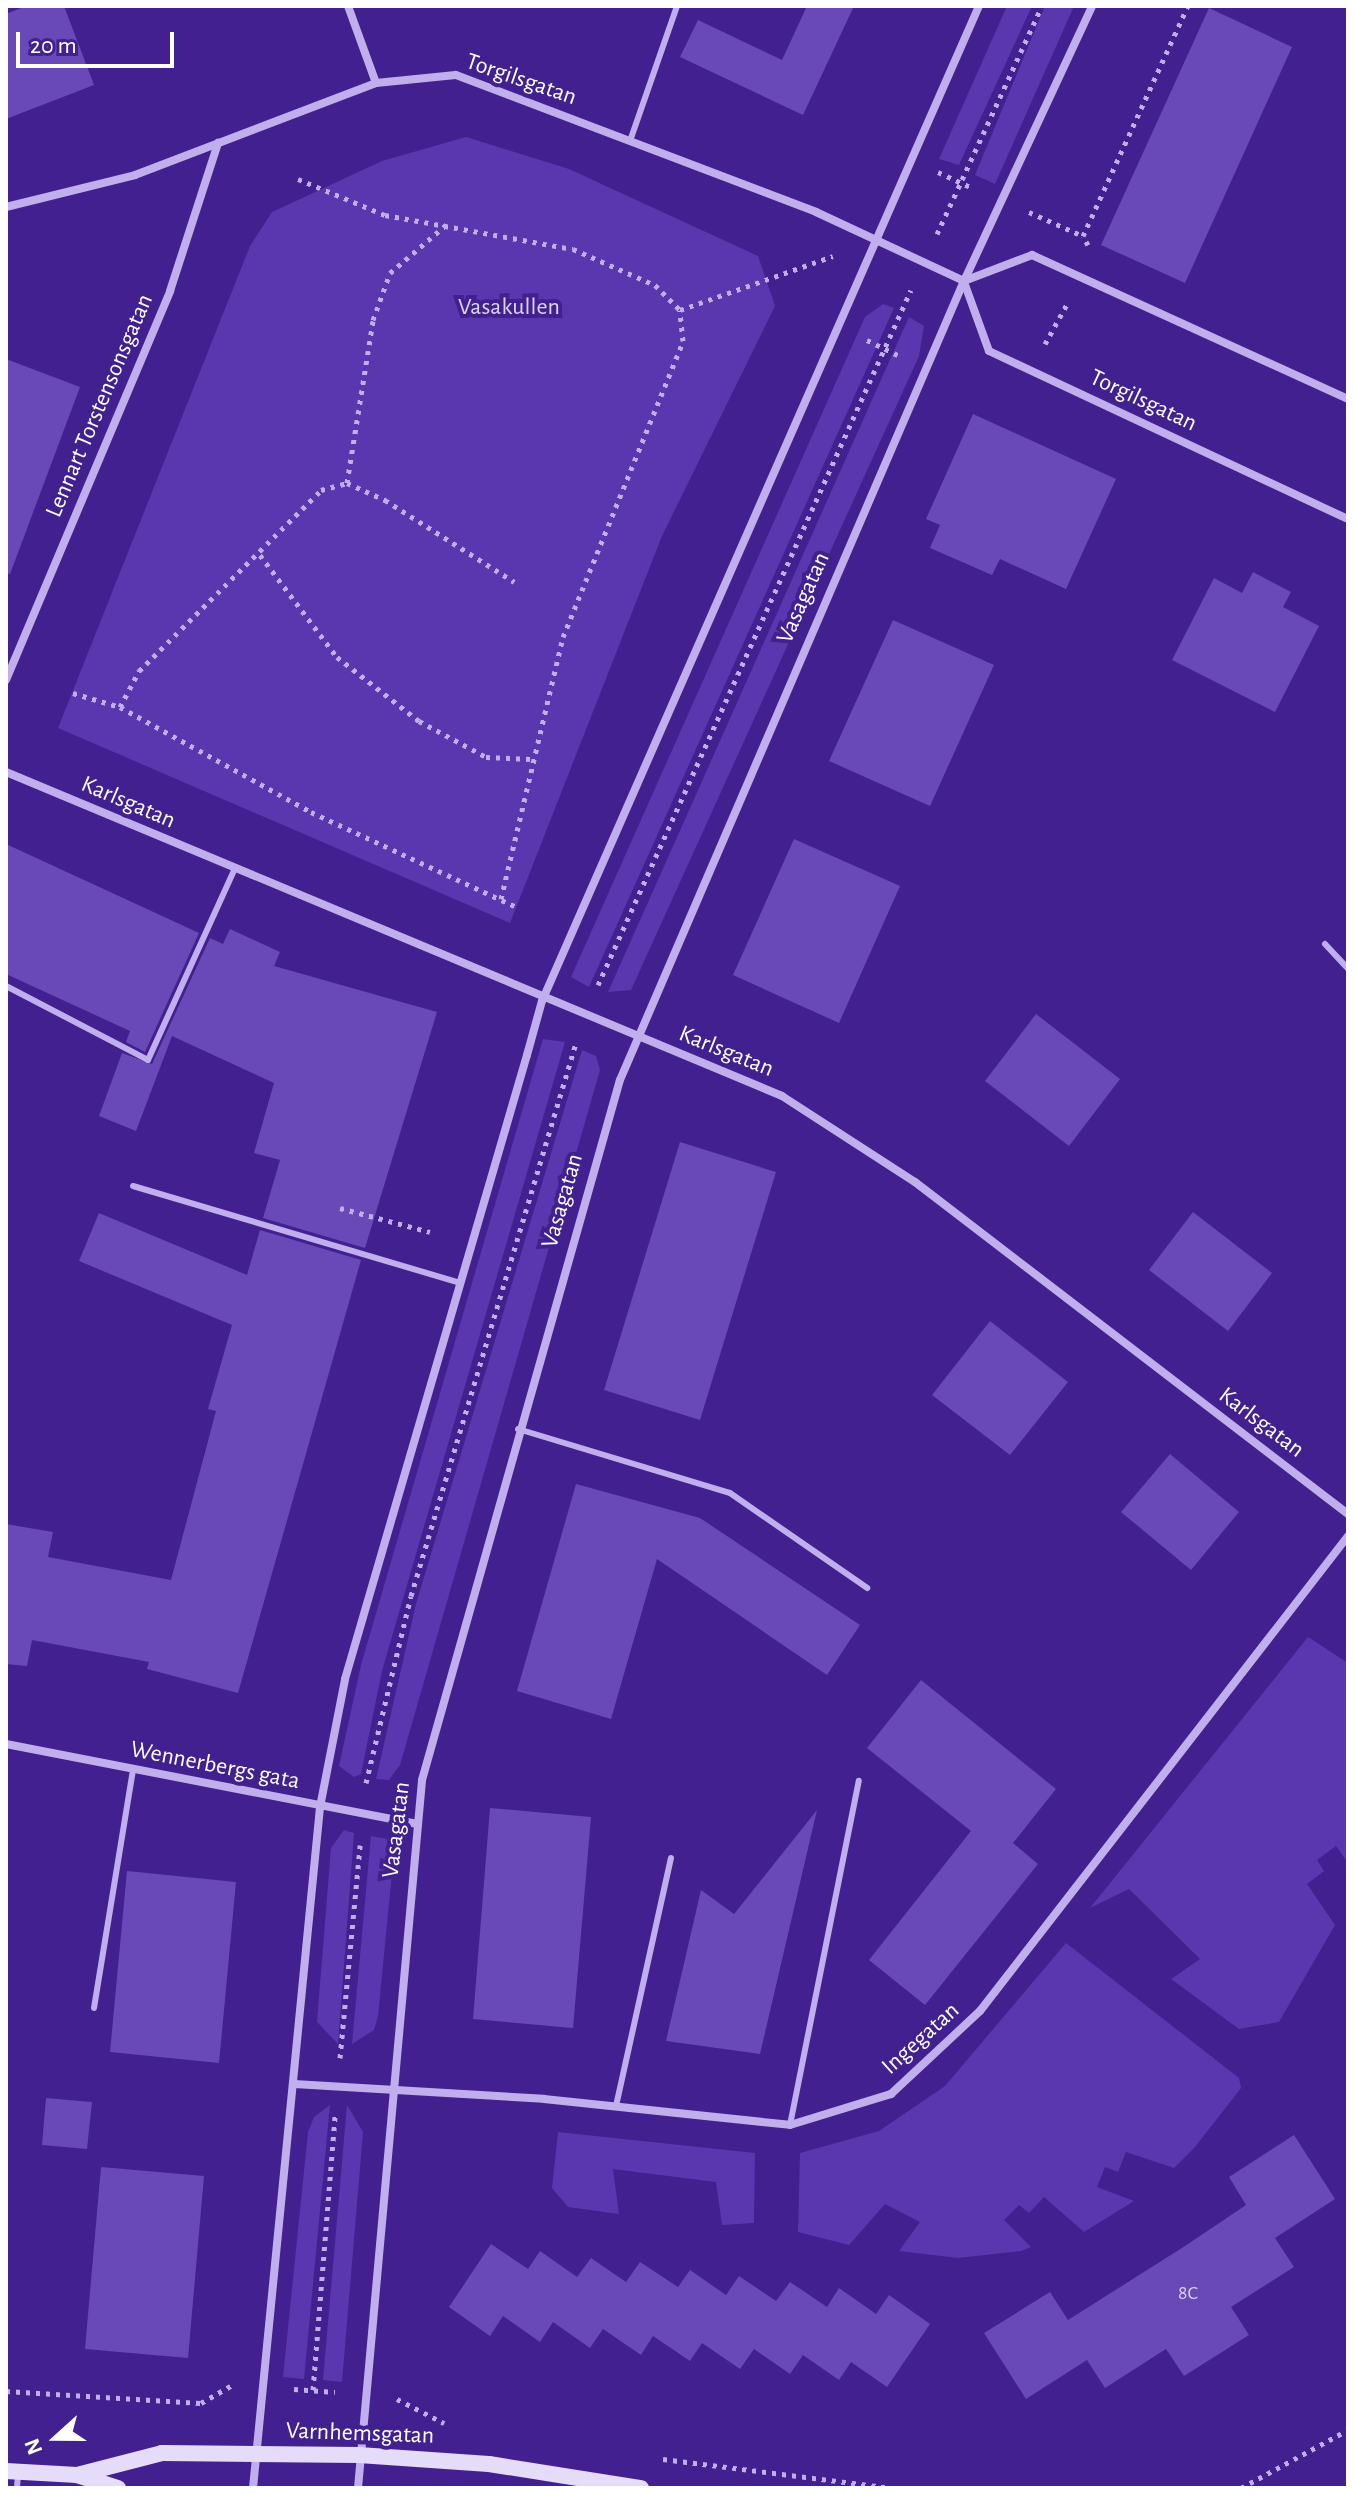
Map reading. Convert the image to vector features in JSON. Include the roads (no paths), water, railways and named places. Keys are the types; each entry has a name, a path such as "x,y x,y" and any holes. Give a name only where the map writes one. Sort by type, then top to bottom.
{"main road":[{"name":"Varnhemsgatan","path":"14,2477 77,2475 162,2453 359,2455 489,2464 641,2488"},
{"name":"Varnhemsgatan","path":"77,2475 118,2488"}],"street":[{"path":"348,6 376,83"},
{"path":"253,2488 320,1807 345,1679 542,1001 871,241 979,6"},
{"name":"Vasagatan","path":"358,2488 390,2091 417,1824 464,1614 633,1036 964,281 1092,6"},
{"name":"Torgilsgatan","path":"6,207 81,192 376,83 456,75 630,141 964,281 989,351 1348,519"},
{"name":"Lennart Torstensonsgatan","path":"6,680 170,291 218,143"},
{"path":"964,281 1032,255 1348,399"},
{"name":"Karlsgatan","path":"6,772 542,1001 782,1096 915,1182 1348,1514"},
{"name":"Ingegatan","path":"294,2084 616,2106 790,2125 891,2094 939,2055 1348,1536"},
{"name":"Wennerbergs gata","path":"6,1744 417,1824"}],"lane":[{"path":"630,141 677,6"},
{"path":"6,986 148,1060 234,870"},
{"path":"1325,944 1348,969"},
{"path":"133,1186 460,1283"},
{"path":"518,1429 730,1493 867,1588"},
{"path":"94,2008 133,1770"},
{"path":"790,2125 859,1781"},
{"path":"616,2106 671,1858"}],"park label":[{"name":"Vasakullen","path":"509,308"}]}
